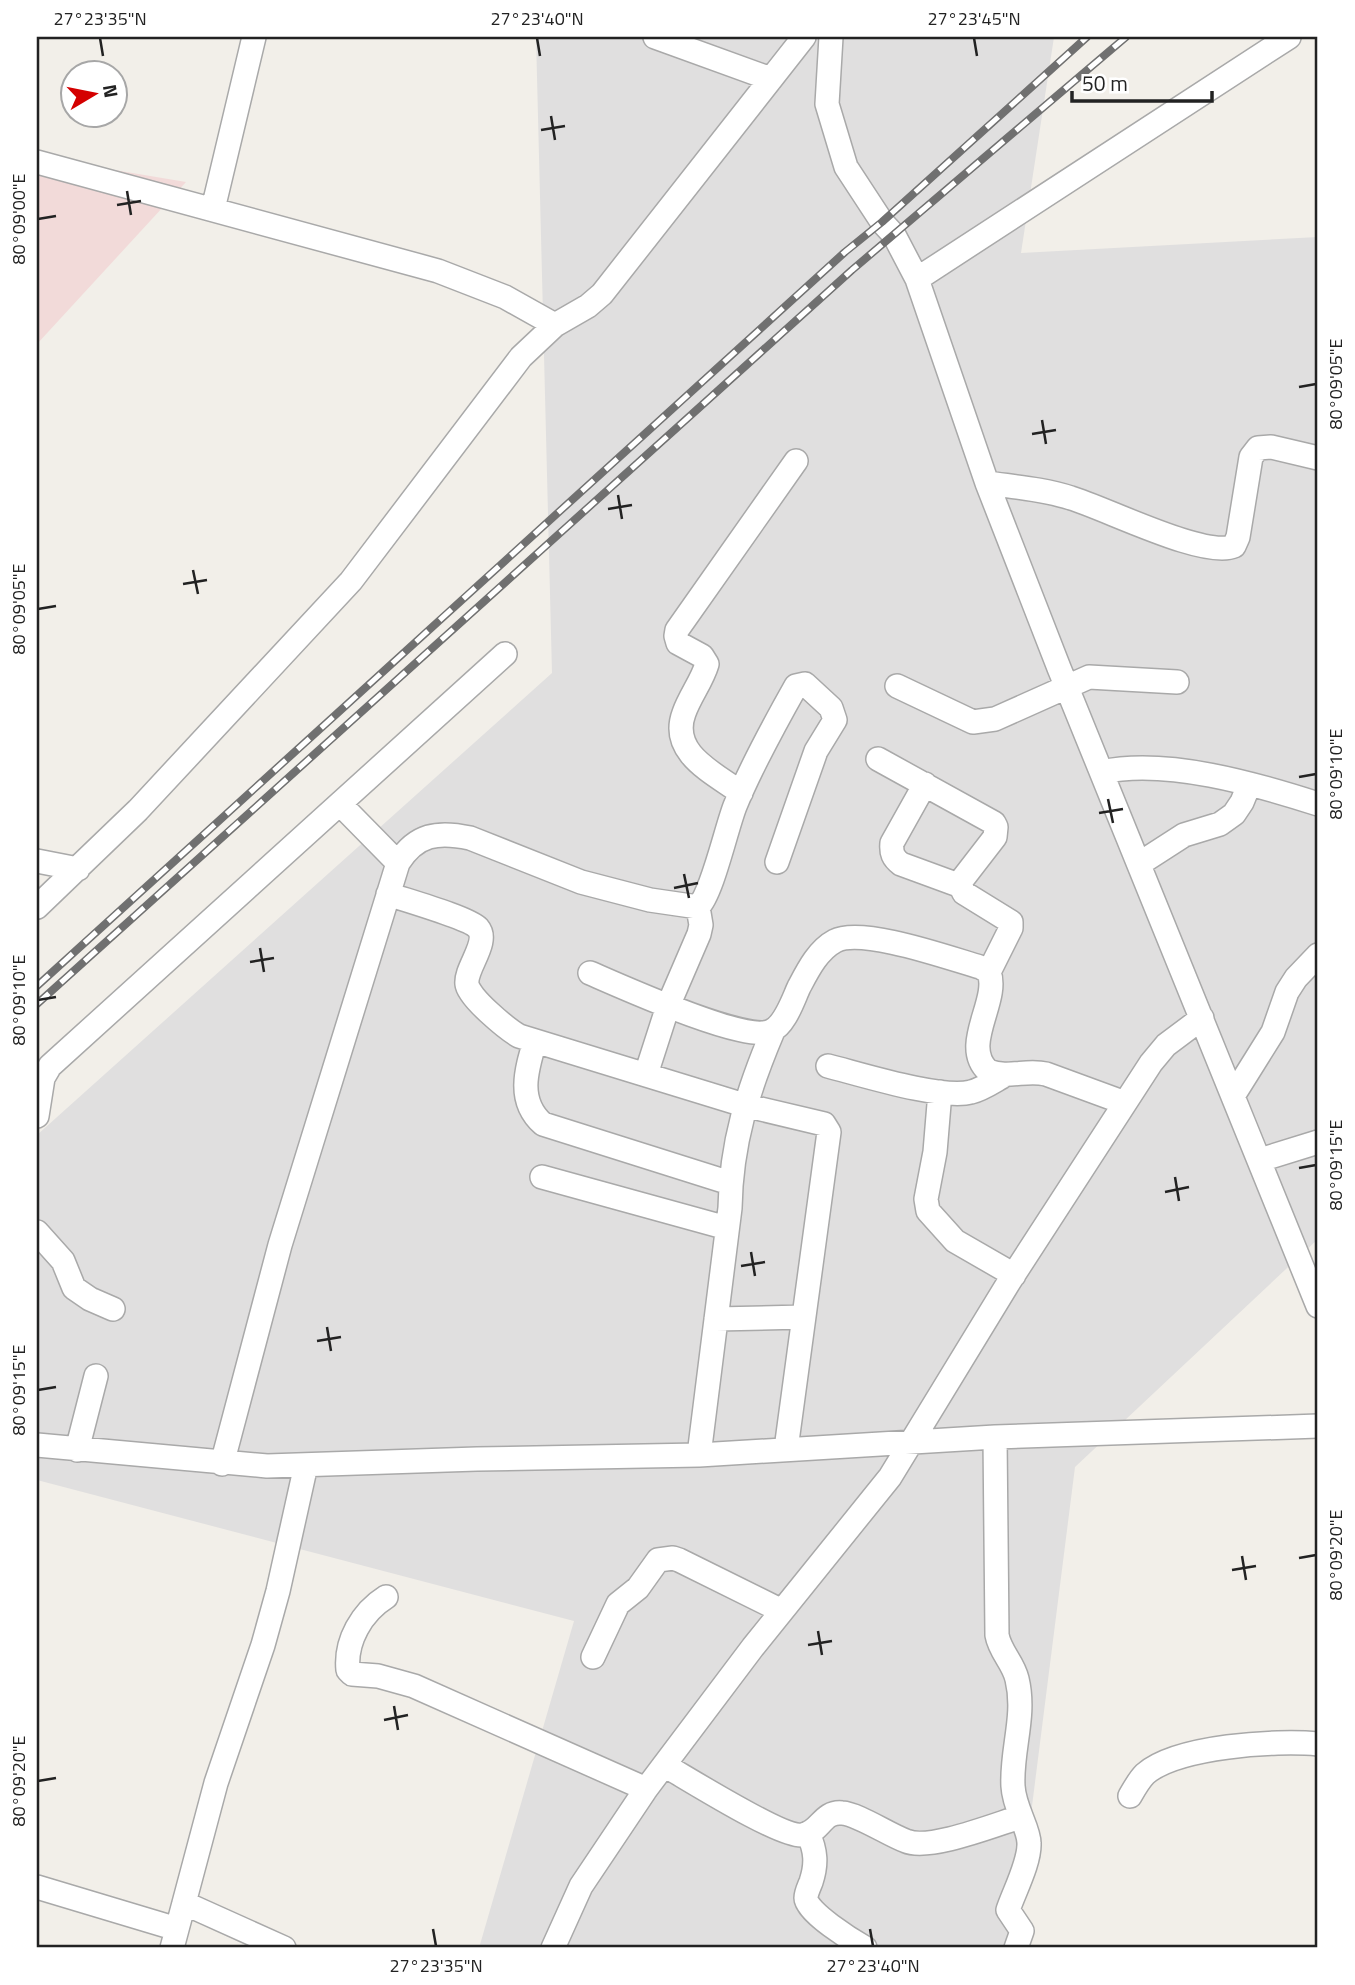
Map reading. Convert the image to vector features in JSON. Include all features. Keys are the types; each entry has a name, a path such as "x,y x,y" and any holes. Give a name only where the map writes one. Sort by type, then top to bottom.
{"street":[{"path":"213,209 254,37"},
{"path":"655,37 771,79"},
{"path":"37,907 138,810 351,581 521,356 555,325 588,306 602,294 804,37"},
{"path":"831,37 827,104 846,167 882,222 894,235 917,279 987,483 1066,686 1318,1306"},
{"path":"917,279 1289,37"},
{"path":"37,162 438,271 505,297 555,325"},
{"path":"987,483 1071,498 1171,537 1216,549 1228,549 1234,546 1238,537 1251,457 1258,448 1271,447 1318,458"},
{"path":"741,793 687,753 682,739 683,714 707,664 702,656 678,643 676,636 677,630 796,461"},
{"path":"37,1116 43,1078 50,1066 505,654"},
{"path":"897,686 973,722 995,719 1080,679 1096,676 1177,682"},
{"path":"654,1077 649,1072 649,1065 667,1006 699,934 701,925 698,908 707,892 741,793 796,686 805,684 831,708 835,720 816,751 776,862"},
{"path":"878,759 994,823 996,827 995,836 961,881 964,893 1011,922 989,972 991,984 978,1042 980,1062 988,1071 1005,1075 1046,1073 1125,1103"},
{"path":"1101,772 1145,766 1199,773 1318,804"},
{"path":"925,784 892,843 891,852 901,864 961,886"},
{"path":"1139,864 1184,835 1220,824 1234,814 1249,785"},
{"path":"341,805 398,863"},
{"path":"222,1464 280,1245 388,894 403,854 428,836 452,834 470,838 581,882 650,900 698,908"},
{"path":"37,861 78,869"},
{"path":"388,894 475,925 481,933 481,940 467,976 469,991 512,1032 744,1105 824,1124 829,1132 786,1449"},
{"path":"699,1455 727,1228 730,1182 744,1105 773,1031 780,1025 815,960 825,948 847,937 858,936 980,967 989,972"},
{"path":"1233,1096 1273,1032 1287,992 1318,955"},
{"path":"590,973 667,1006 725,1026 763,1033 773,1031"},
{"path":"553,1948 582,1886 646,1789 890,1477 1014,1275 1151,1063 1166,1045 1202,1018"},
{"path":"536,1041 525,1083 525,1097 529,1109 543,1124 730,1182"},
{"path":"828,1066 940,1092 972,1092 1005,1075"},
{"path":"940,1092 935,1152 926,1199 928,1211 955,1241 1014,1275"},
{"path":"1260,1160 1318,1142"},
{"path":"542,1177 727,1228"},
{"path":"37,1232 63,1261 74,1288 90,1300 113,1310"},
{"path":"716,1319 803,1317"},
{"path":"77,1450 96,1376"},
{"path":"37,1445 267,1466 491,1458 699,1455 995,1437 1318,1426"},
{"path":"995,1437 997,1635 1003,1654 1015,1671 1020,1699 1021,1724 1013,1790 1029,1845 1008,1910 1022,1931 1016,1948"},
{"path":"37,1887 175,1939 216,1783 269,1623 306,1465"},
{"path":"593,1657 618,1604 638,1588 659,1560 667,1558 679,1560 782,1612"},
{"path":"386,1597 368,1612 352,1638 347,1662 348,1670 352,1674 377,1676 414,1686 646,1789"},
{"path":"1130,1796 1144,1775 1161,1763 1181,1756 1271,1743 1318,1744"},
{"path":"664,1765 750,1815 794,1835 808,1833 825,1816 845,1812 908,1843 932,1843 1020,1817"},
{"path":"808,1833 815,1847 816,1864 806,1897 807,1904 865,1948"},
{"path":"184,1903 284,1948"}],"shaded area":[{"path":"536,37 1054,37 1021,253 1318,237 1318,1239 1075,1467 1014,1948 479,1948 574,1621 37,1480 37,1135 552,673"},
{"path":"37,157 186,182 37,344"}],"railway":[{"path":"37,986 845,252 882,222 1087,37"},
{"path":"37,1004 852,270 1126,37"}]}
